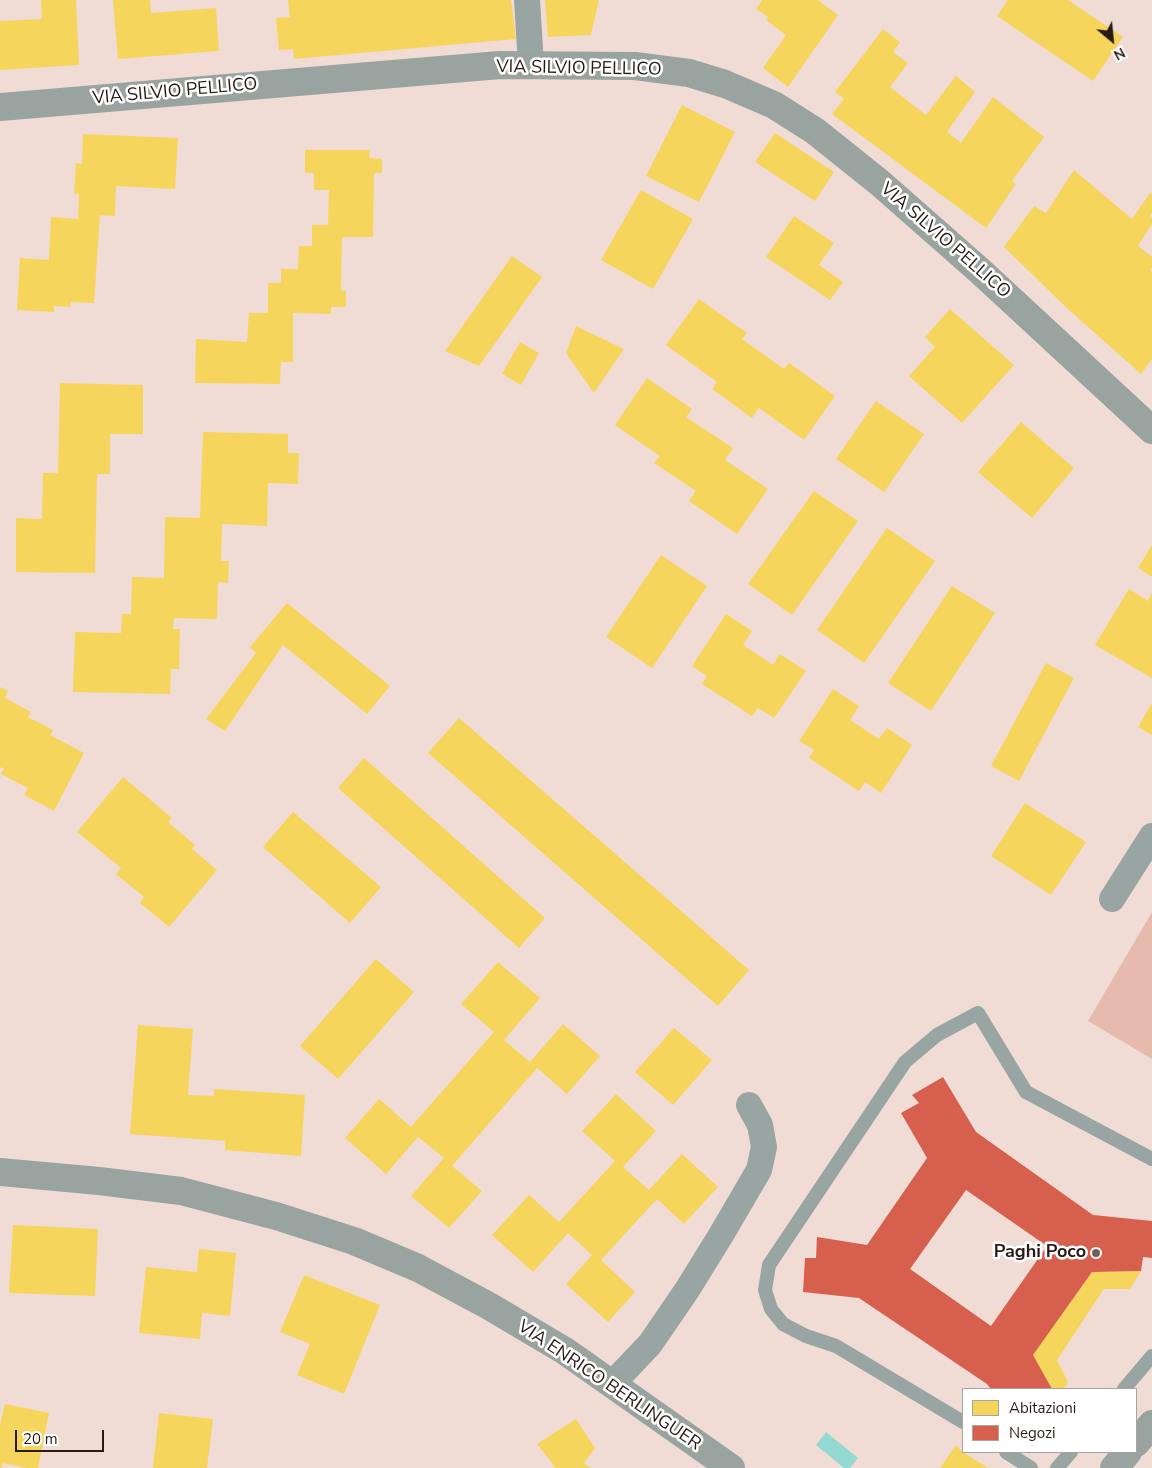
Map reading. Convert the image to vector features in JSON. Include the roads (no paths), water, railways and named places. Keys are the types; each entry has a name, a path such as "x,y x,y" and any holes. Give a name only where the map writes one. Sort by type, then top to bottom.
{"street":[{"path":"527,0 531,66"},
{"name":"VIA SILVIO PELLICO","path":"0,107 500,65 635,66 688,73 726,84 774,105 815,131 880,183 980,271 1152,430"},
{"path":"1112,899 1152,836"},
{"path":"612,1384 655,1336 712,1251 759,1170 764,1147 760,1125 749,1105"},
{"name":"VIA ENRICO BERLINGUER","path":"0,1172 181,1191 276,1216 354,1241 418,1268 565,1351 731,1468"},
{"path":"1137,1442 1152,1424"},
{"path":"1114,1468 1127,1453"}],"lane":[{"path":"962,1421 836,1346 806,1336 783,1324 771,1309 765,1290 769,1265 905,1062 937,1035 978,1013 1026,1092 1152,1159"},
{"path":"1125,1388 1151,1359"},
{"path":"1008,1453 1031,1468"},
{"path":"1057,1468 1070,1453"}],"water":[{"path":"826,1432 858,1458 850,1468 844,1468 816,1445"}],"place":[{"name":"Paghi Poco","path":"1096,1253"}]}
